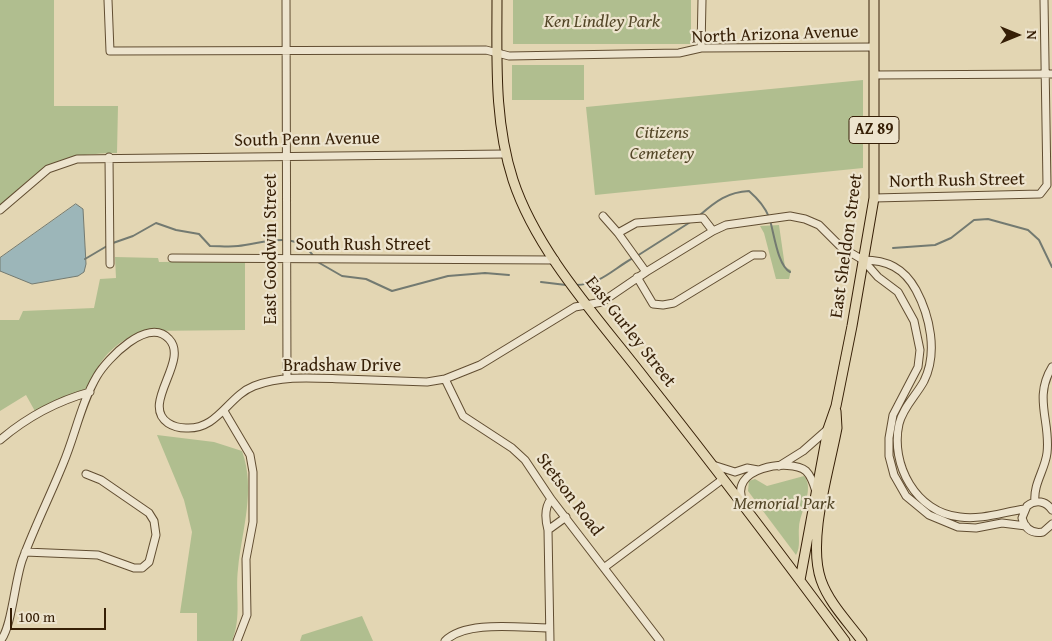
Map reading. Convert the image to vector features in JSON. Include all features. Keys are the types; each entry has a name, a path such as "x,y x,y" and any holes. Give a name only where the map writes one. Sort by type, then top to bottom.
{"main road":[{"name":"East Gurley Street","path":"497,0 498,104 505,154 523,207 555,260 587,304 713,465 846,641"},
{"name":"East Sheldon Street","path":"800,580 828,429 836,406 874,198 874,0"},
{"name":"East Sheldon Street","path":"836,406 837,428 818,531 817,563 822,581 830,598 862,641"}],"street":[{"name":"North Arizona Avenue","path":"108,0 110,51 497,52 509,56 679,53 701,48 874,47"},
{"name":"East Goodwin Street","path":"286,0 285,260 287,377"},
{"path":"701,48 702,0"},
{"path":"874,75 1048,74 1044,0"},
{"name":"North Rush Street","path":"874,198 1040,194 1047,185 1048,74"},
{"name":"South Penn Avenue","path":"0,210 48,169 77,159 109,157 505,154"},
{"path":"109,157 110,264"},
{"path":"603,216 618,233 646,272"},
{"path":"587,304 602,302 637,277 713,231 746,221 790,216 805,219 819,225 841,247 863,260 878,277 898,292 914,320 919,345 918,367 912,383 893,415 889,438 889,456 894,475 906,496 929,515 958,527 976,528 1002,524 1026,526 1038,533 1048,529 1052,524"},
{"path":"618,233 636,223 703,218 713,231"},
{"path":"637,277 653,304 663,305 674,303 753,255 762,255"},
{"name":"South Rush Street","path":"172,258 555,260"},
{"path":"863,260 879,260 902,272 920,297 929,328 932,348 928,370 923,382 904,409 897,439 899,460 914,491 926,502 958,517 975,518 1024,509 1035,502 1045,503 1052,510"},
{"name":"Bradshaw Drive","path":"4,640 26,552 64,464 90,392 97,376 110,359 135,338 147,334 160,334 169,339 174,348 174,358 161,395 159,410 164,420 173,426 193,428 206,425 240,394 254,386 287,377 426,382 445,379 480,365 575,307 587,304"},
{"path":"1035,502 1036,489 1046,456 1048,442 1042,398 1045,382 1052,367"},
{"name":"Stetson Road","path":"445,379 463,416 512,448 525,460 551,499 660,641"},
{"path":"0,440 17,426 66,399 90,392"},
{"path":"224,410 250,455 254,472 253,522 246,559 247,615 237,641"},
{"path":"777,467 803,451 828,429"},
{"path":"713,465 735,472 747,468 758,470"},
{"path":"749,512 739,489 742,481 748,475 758,470 794,467 806,471 811,477 816,492"},
{"path":"26,552 98,555 134,568 142,568 149,562 156,535 154,521 148,513 101,480 86,474"},
{"path":"605,567 723,479"},
{"path":"550,641 546,506 551,499"},
{"path":"1024,509 1022,518 1026,526"},
{"path":"548,530 566,517"},
{"path":"445,641 452,634 469,628 549,628"}],"green space":[{"path":"0,0 54,0 54,106 118,106 117,153 78,156 51,164 40,171 0,206"},
{"name":"Ken Lindley Park","path":"513,0 691,0 691,44 513,44"},
{"path":"512,65 584,65 584,100 512,100"},
{"name":"Citizens Cemetery","path":"863,80 863,168 595,195 586,107"},
{"path":"779,225 785,267 791,270 789,279 776,279 764,233 760,226"},
{"path":"115,257 158,258 159,262 245,261 245,330 144,331 124,340 109,353 97,368 87,388 36,413 26,395 0,411 0,320 19,320 23,311 94,308 100,279 116,278"},
{"path":"157,435 214,442 242,451 248,480 248,495 237,578 238,614 232,641 197,641 197,613 180,613 192,532 184,500"},
{"name":"Memorial Park","path":"804,476 807,481 808,494 800,521 799,545 796,555 748,491 749,481 755,479 767,486"},
{"path":"362,616 373,641 300,641 302,635"}],"water":[{"path":"76,204 83,209 86,264 84,272 78,276 32,284 0,271 0,258"}],"waterway":[{"path":"700,215 711,205 723,198 735,193 749,191 767,213 779,255 790,272"},
{"path":"893,248 935,245 951,238 974,220 988,219 1028,230 1039,240 1052,267"},
{"path":"637,256 692,221"},
{"path":"113,243 133,236 156,223 176,230 199,234 210,246 235,246 289,240 307,248 314,257"},
{"path":"85,259 107,246"},
{"path":"576,285 592,282 606,276 633,258"},
{"path":"316,261 342,276 366,279 392,291 448,276 485,273 509,275"},
{"path":"541,282 566,285"}]}
